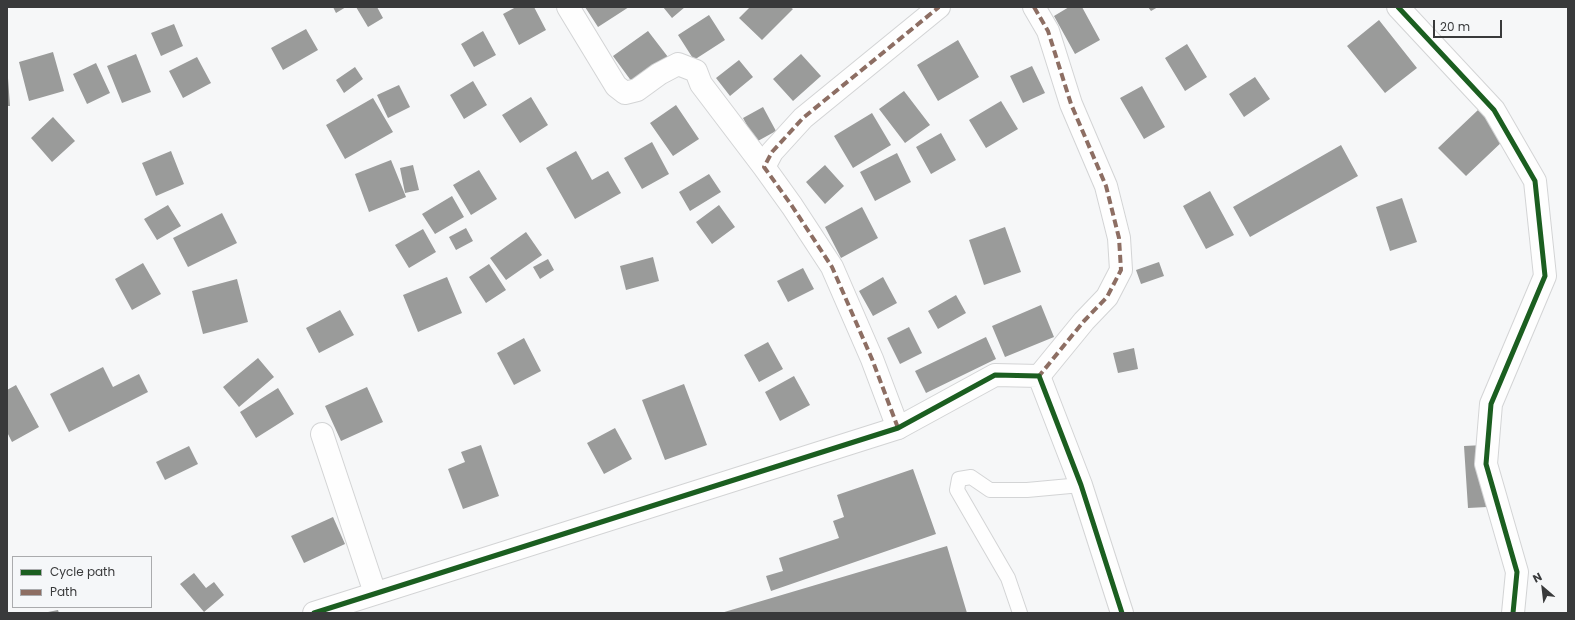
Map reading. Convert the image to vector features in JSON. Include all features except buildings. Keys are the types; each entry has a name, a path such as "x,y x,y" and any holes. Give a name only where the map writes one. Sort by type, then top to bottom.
{"street":[{"path":"568,7 616,86 625,93 637,90 659,74 678,64 696,71 701,84 792,206 832,267 872,359 898,428"},
{"path":"764,167 772,152 803,118 939,7"},
{"path":"1034,7 1048,31 1071,104 1106,186 1119,238 1121,270 1107,297 1084,321 1039,376"},
{"path":"1398,7 1494,110 1535,181 1544,276 1491,404 1486,464 1516,572 1513,613"},
{"path":"314,613 898,428 995,375 1039,376"},
{"path":"1039,376 1081,485 1122,613"},
{"path":"322,434 375,593"}],"lane":[{"path":"1020,613 1008,578 957,490 959,479 971,477 990,490 1027,490 1081,485"}],"marked path":[{"path":"898,428 872,359 832,267 792,206 764,167 772,152 803,118 939,7"},
{"path":"1034,7 1048,31 1071,104 1106,186 1119,238 1121,270 1107,297 1084,321 1039,376"}],"cycle path":[{"path":"1398,7 1494,110 1535,181 1545,276 1491,404 1486,464 1517,572 1513,613"},
{"path":"314,613 898,428 995,375 1039,376 1081,485 1122,613"}]}
